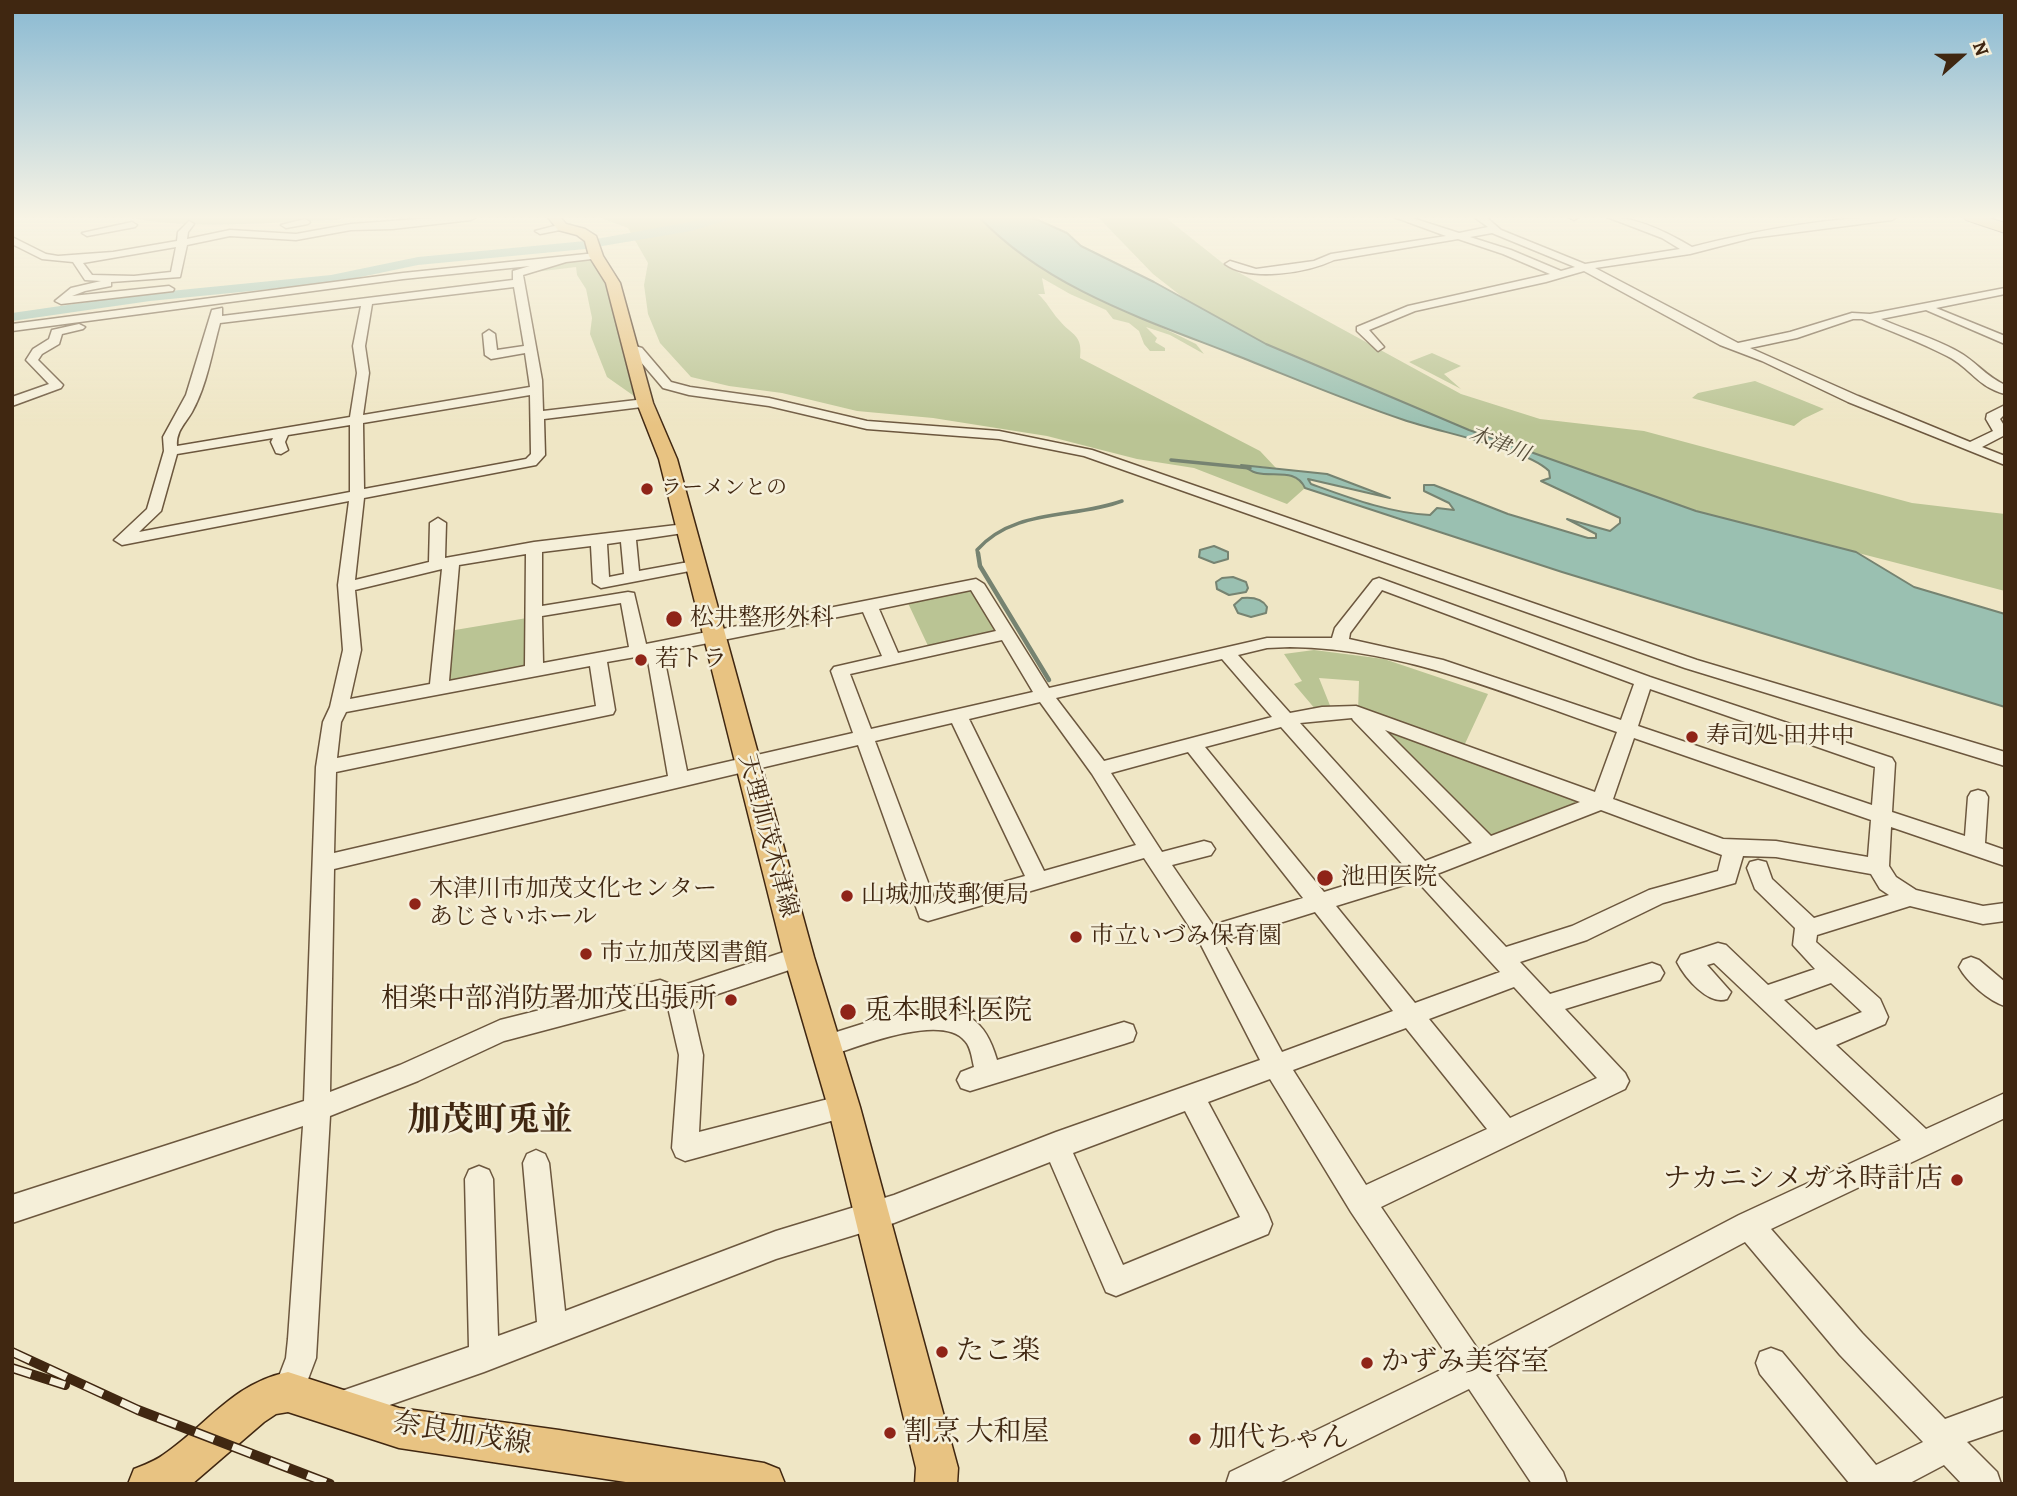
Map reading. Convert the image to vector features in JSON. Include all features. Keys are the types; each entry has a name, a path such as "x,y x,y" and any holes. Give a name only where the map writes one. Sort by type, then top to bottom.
{"main road":[{"name":"天理加茂木津線","path":"614,287 645,402 659,430 668,459 799,957 844,1107 937,1468 936,1484"},
{"name":"奈良加茂線","path":"288,1392 398,1428 559,1450 764,1484"},
{"path":"167,1479 250,1408 268,1396 288,1392"}],"street":[{"path":"86,287 66,295 61,300 169,289 160,309"},
{"path":"12,328 326,287"},
{"path":"12,402 57,385 51,376 36,367 32,359 37,352 55,341 56,332 160,309 216,315 367,302 488,287"},
{"path":"216,315 188,409 169,435 171,451 154,511 122,540 531,462 538,455 537,390 520,287"},
{"path":"1378,347 1361,329 1412,308 1510,287"},
{"path":"1623,287 1738,347 1853,399 2005,461"},
{"path":"1869,318 2005,291"},
{"path":"216,315 278,293"},
{"path":"288,1392 300,1359 303,1339 317,1109 326,767 332,722 339,708 352,650 346,587 357,494 356,420 363,373 359,346 367,302"},
{"path":"1928,306 1933,311 2005,340"},
{"path":"1738,347 1793,335 1852,316 1869,318 1953,354 1977,371 1981,379 2005,390"},
{"path":"489,334 491,355 530,349"},
{"path":"632,349 638,351 667,385 689,391 769,402 867,425 999,435 1087,453 1691,664 2005,759"},
{"path":"171,451 537,390"},
{"path":"537,415 645,402"},
{"path":"1975,449 1973,445 2001,432 1993,419 1994,414 2005,409"},
{"path":"281,450 278,442 282,432"},
{"path":"438,523 444,564 439,689"},
{"path":"346,587 475,556 685,529"},
{"path":"628,537 632,577"},
{"path":"599,541 601,583 694,566"},
{"path":"534,547 534,671"},
{"path":"1340,642 1341,632 1380,583 1644,681 1885,763 1878,867 1888,883 1910,897 1983,915 2005,912"},
{"path":"339,708 976,584 1045,696 1099,769 1208,936 1277,1067 1361,1202 1551,1484"},
{"path":"532,613 628,597 647,650 680,781"},
{"path":"869,606 892,660"},
{"path":"1007,634 840,671 928,912 1038,881 1153,855 1204,849"},
{"path":"322,864 1266,643 1340,642 1382,648 1437,664 2005,858"},
{"path":"1226,653 1421,871 1616,1081 1361,1202"},
{"path":"326,767 606,710 598,659"},
{"path":"1208,936 1421,871 1601,802 1644,681"},
{"path":"1099,769 1284,720 1322,713 1356,712 1722,847 1776,849 1878,867"},
{"path":"1356,712 1488,846"},
{"path":"958,716 1038,881"},
{"path":"1192,744 1505,1132"},
{"path":"1974,848 1978,797"},
{"path":"340,1407 484,1357 776,1245 894,1209 1056,1145 1192,1098 1410,1016 1657,896 1727,877 1735,848"},
{"path":"1758,868 1763,883 1810,928"},
{"path":"1815,1042 1876,1017 1872,1006 1804,945 1806,929 1910,897"},
{"path":"1719,992 1689,962 1718,952 1922,1143"},
{"path":"12,1209 352,1097 518,1026 660,990 678,997 799,957"},
{"path":"1971,967 2005,996"},
{"path":"1764,997 1835,972"},
{"path":"1546,1005 1652,973"},
{"path":"678,997 691,1055 685,1148 844,1107"},
{"path":"827,1046 924,1020 954,1019 975,1034 979,1077 1124,1033"},
{"path":"1056,1145 1116,1282 1258,1224 1192,1098"},
{"path":"1242,1484 1474,1370 1749,1225 2005,1105"},
{"path":"536,1163 552,1329"},
{"path":"479,1178 484,1357"},
{"path":"1749,1225 1851,1344 1985,1484"},
{"path":"1771,1363 1872,1484 1943,1441 2005,1413"}],"shaded area":[{"path":"585,287 606,287 634,396 607,377 590,334 592,318"},
{"path":"644,287 1044,287 1045,294 1038,294 1076,336 1080,344 1080,358 1260,451 1276,468 1243,465 1251,470 1291,476 1305,488 1287,504 1194,468 1137,459 1047,436 933,418 857,411 782,393 729,386 691,377 660,343 648,314"},
{"path":"1057,287 1075,287 1196,344 1204,354 1170,335 1146,327 1157,338 1155,342 1165,348 1165,351 1150,351 1139,331 1129,323 1113,319 1106,310"},
{"path":"1169,287 1265,287 1461,394 1540,419 1644,431 1912,503 2005,514 2005,591 1696,511 1469,430 1266,344 1194,306"},
{"path":"1432,353 1461,366 1444,374 1461,389 1409,362"},
{"path":"1755,381 1824,409 1794,426 1692,398 1698,393"},
{"path":"973,588 1000,631 929,648 907,601"},
{"path":"527,618 527,667 443,681 449,631"},
{"path":"1314,650 1384,659 1488,694 1463,748 1358,712 1359,681 1319,678 1331,708 1316,710 1294,684 1302,681 1284,654"},
{"path":"1396,730 1574,796 1578,805 1494,839 1386,737"}],"water":[{"name":"木津川","path":"1073,287 1163,287 1266,344 1469,430 1696,511 1856,552 1914,587 2005,614 2005,707 1562,572 1305,488 1296,478 1284,474 1253,472 1241,465 1327,474 1390,498 1308,479 1311,484 1370,504 1415,514 1430,515 1437,508 1454,510 1449,503 1424,491 1424,485 1434,485 1508,514 1588,538 1596,538 1596,534 1567,519 1610,531 1620,523 1620,518 1541,481 1550,478 1549,471 1521,455 1361,405 1099,300"},
{"path":"1214,546 1228,552 1228,559 1214,563 1199,557 1200,550"},
{"path":"1233,577 1246,582 1246,592 1229,595 1217,589 1216,582 1222,578"},
{"path":"1242,598 1260,600 1267,607 1266,613 1251,617 1238,613 1234,605"}],"waterway":[{"path":"12,317 150,297 253,287"},
{"path":"1171,460 1250,468"},
{"path":"978,555 977,550 1008,527 1045,516 1103,507 1122,501"},
{"path":"978,553 980,566 1049,680"}],"railway":[{"path":"12,1352 138,1410 330,1484"},
{"path":"12,1368 65,1385"}],"place":[{"name":"ラーメンとの","path":"647,489"},
{"name":"松井整形外科","path":"674,619"},
{"name":"若トラ","path":"641,660"},
{"name":"寿司処 田井中","path":"1692,737"},
{"name":"池田医院","path":"1325,878"},
{"name":"山城加茂郵便局","path":"847,896"},
{"name":"木津川市加茂文化センター あじさいホール","path":"415,904"},
{"name":"市立いづみ保育園","path":"1076,937"},
{"name":"市立加茂図書館","path":"586,954"},
{"name":"相楽中部消防署加茂出張所","path":"731,1000"},
{"name":"兎本眼科医院","path":"848,1012"},
{"name":"ナカニシメガネ時計店","path":"1957,1180"},
{"name":"たこ楽","path":"942,1352"},
{"name":"かずみ美容室","path":"1367,1363"},
{"name":"割烹 大和屋","path":"890,1433"},
{"name":"加代ちゃん","path":"1195,1439"}],"district":[{"name":"加茂町兎並","path":"490,1122"}]}
